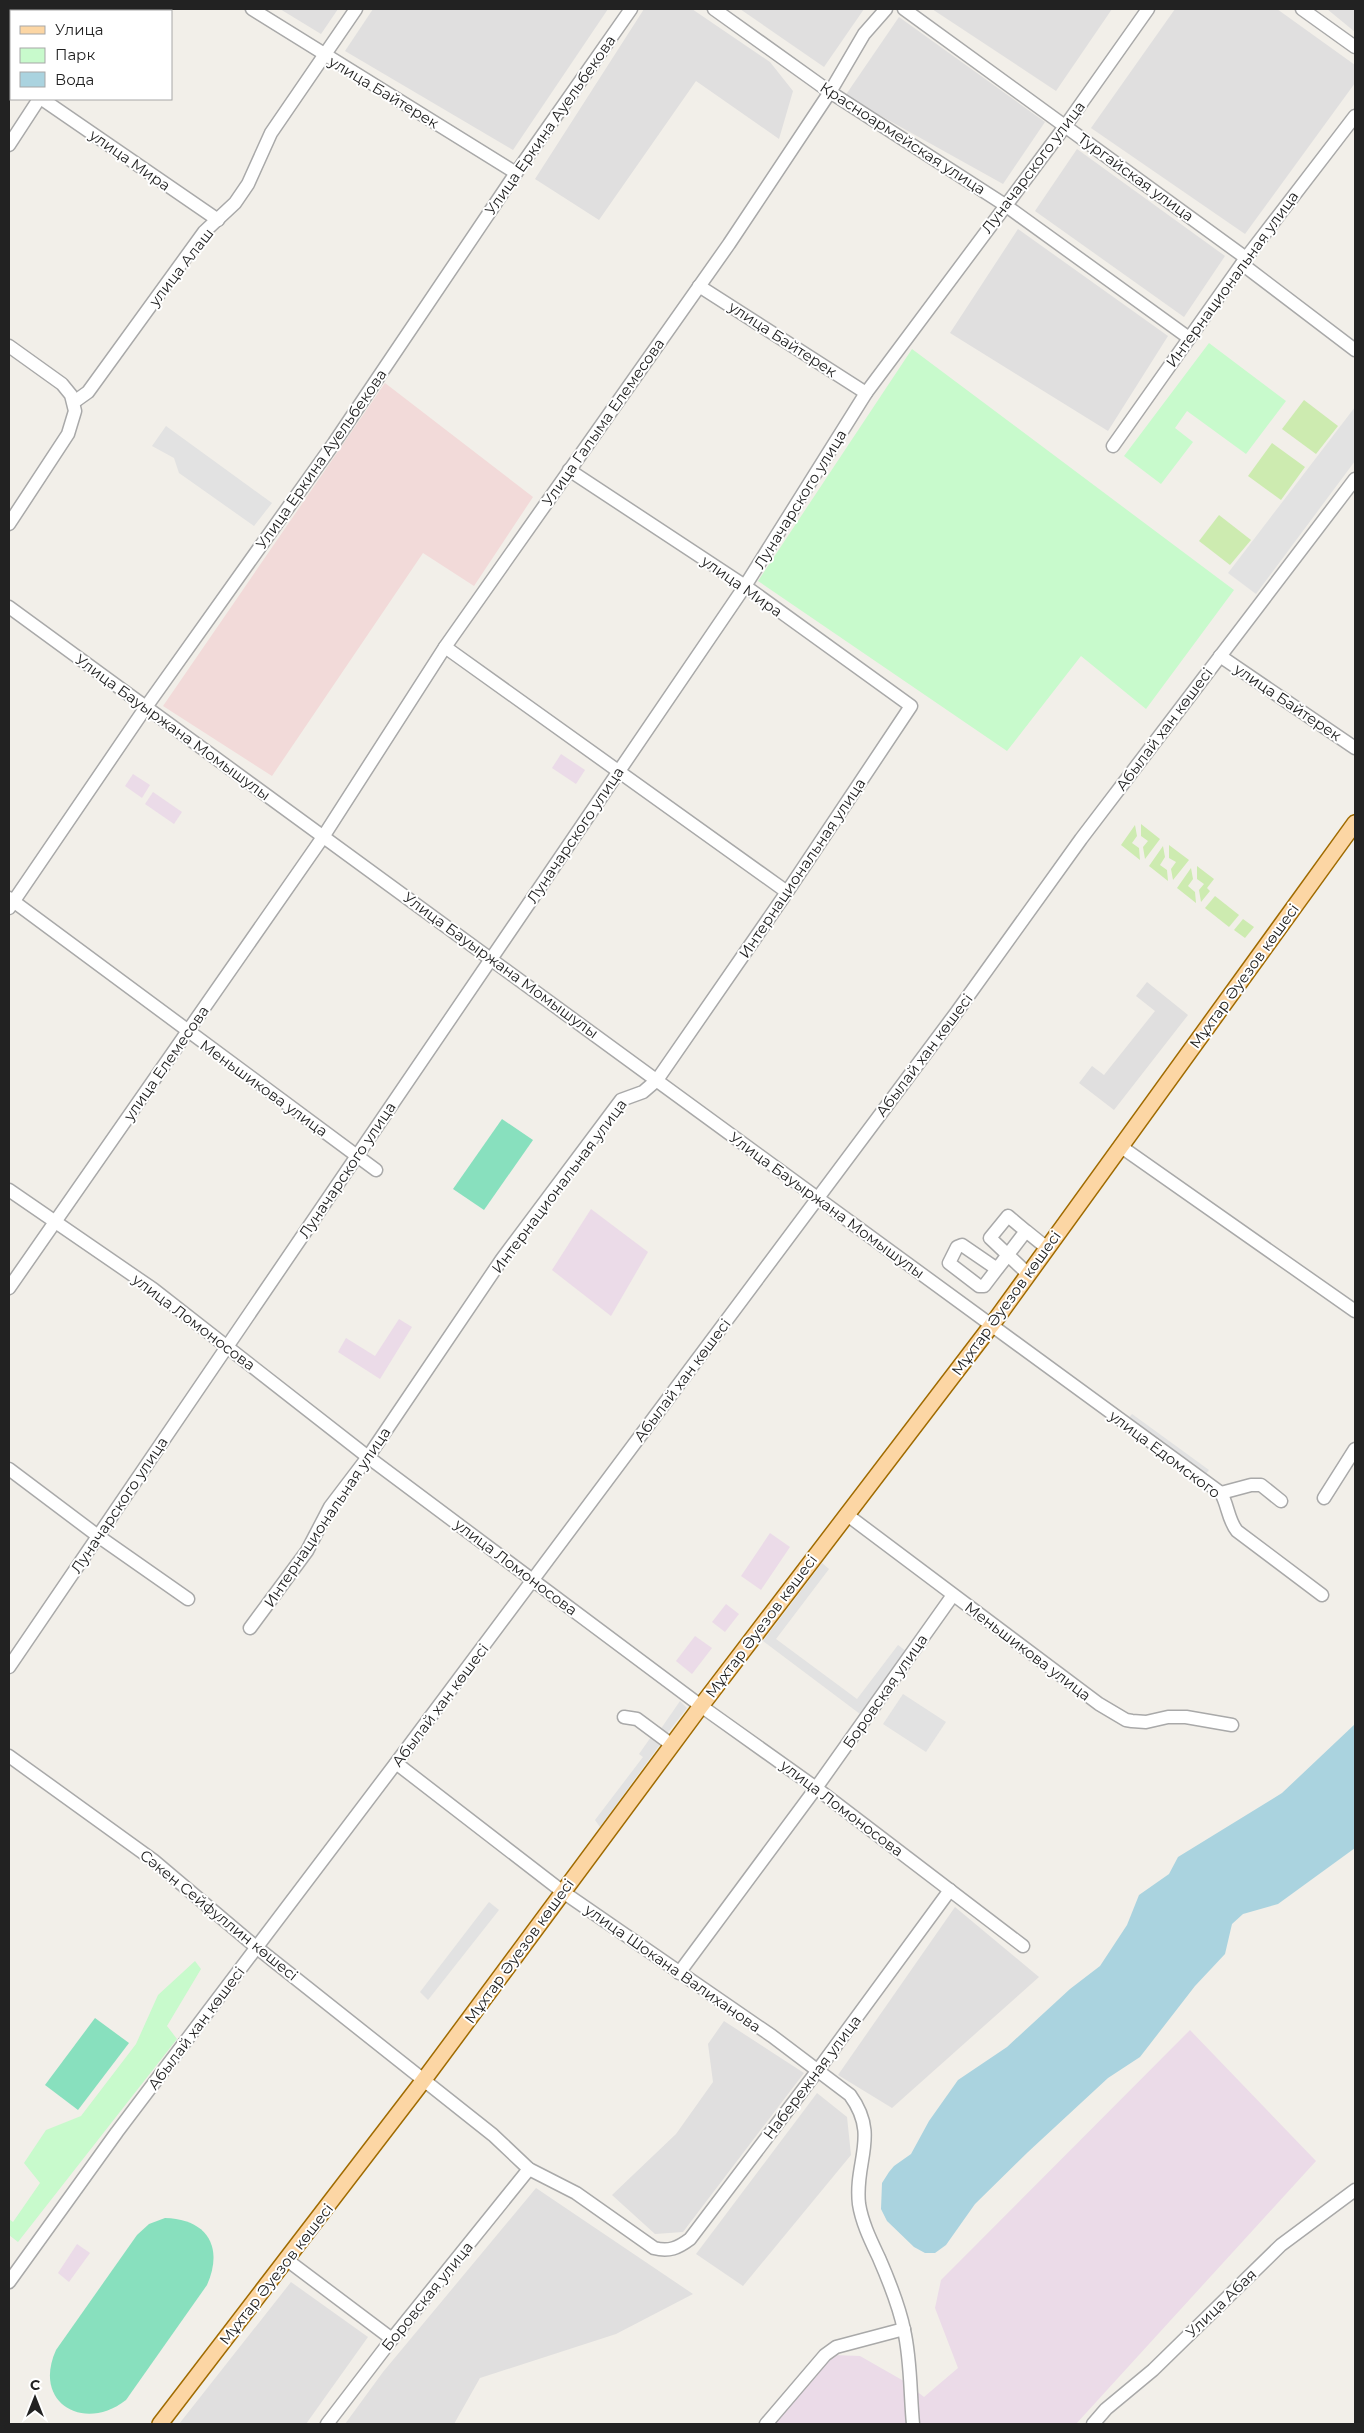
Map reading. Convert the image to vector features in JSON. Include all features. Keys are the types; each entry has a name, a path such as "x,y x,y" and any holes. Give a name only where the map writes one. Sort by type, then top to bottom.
{"main road":[{"name":"Мұхтар Әуезов көшесі","path":"160,2424 424,2081 701,1706 991,1326 1355,823"}],"street":[{"name":"улица Байтерек","path":"252,9 324,56 516,173"},
{"name":"улица Алаш","path":"74,402 88,392 204,232 235,203 248,184 272,133 356,9"},
{"name":"Улица Еркина Ауельбекова","path":"10,902 334,443 516,173 631,9"},
{"name":"Красноармейская улица","path":"714,9 830,92 1005,205 1188,338"},
{"name":"Улица Галыма Елемесова","path":"323,837 445,647 729,244 830,92 864,34 886,9"},
{"name":"Тургайская улица","path":"904,9 1066,125 1244,261 1355,350"},
{"name":"Луначарского улица","path":"9,1667 745,586 866,393 1066,125 1148,9"},
{"path":"1302,9 1355,48"},
{"path":"9,145 39,100"},
{"name":"улица Мира","path":"41,100 218,220"},
{"name":"Интернациональная улица","path":"1113,446 1244,261 1355,116"},
{"path":"204,210 206,219 204,232"},
{"name":"улица Байтерек","path":"699,286 866,393"},
{"path":"9,346 62,384 74,402 75,411 68,434 9,524"},
{"name":"улица Мира","path":"569,470 745,586 911,706"},
{"name":"Абылай хан көшесі","path":"9,2282 256,1947 534,1579 956,1013 1081,839 1355,479"},
{"name":"Улица Бауыржана Момышулы","path":"9,607 492,958 991,1326"},
{"path":"445,647 787,892"},
{"name":"улица Байтерек","path":"1220,656 1355,748"},
{"name":"Интернациональная улица","path":"250,1628 306,1551 330,1507 368,1457 502,1260 621,1100 650,1088 657,1080 787,892 911,706"},
{"name":"улица Елемесова","path":"9,1288 53,1222 189,1032 323,837"},
{"name":"Меньшикова улица","path":"10,902 376,1170"},
{"path":"1120,1146 1355,1311"},
{"name":"улица Ломоносова","path":"9,1190 153,1289 368,1457 534,1579 701,1706 816,1788 1023,1946"},
{"path":"1028,1274 990,1238 1008,1216 1047,1248"},
{"path":"997,1269 1026,1230"},
{"name":"улица Едомского","path":"991,1326 1221,1494 1227,1503 1232,1524 1237,1531 1322,1595"},
{"path":"1324,1498 1355,1449"},
{"path":"9,1470 98,1536 188,1599"},
{"path":"1221,1494 1252,1485 1261,1486 1280,1501"},
{"name":"Меньшикова улица","path":"846,1514 1099,1704 1126,1720 1146,1722 1168,1717 1186,1717 1232,1726"},
{"name":"Боровская улица","path":"678,1973 816,1788 953,1595"},
{"path":"624,1717 637,1719 672,1745"},
{"name":"Сәкен Сейфуллин көшесі","path":"9,1756 153,1860 256,1947 493,2135 529,2169 576,2193 654,2248 664,2251"},
{"name":"улица Шокана Валиханова","path":"396,1763 563,1892 818,2070 850,2095 859,2108 864,2120 866,2138 859,2186 863,2222 888,2278 904,2329 909,2357 913,2424"},
{"name":"Набережная улица","path":"664,2251 678,2248 690,2239 818,2070 950,1890"},
{"name":"Боровская улица","path":"327,2424 392,2338 529,2169"},
{"name":"Улица Абая","path":"1093,2424 1106,2409 1153,2370 1281,2245 1355,2190"},
{"path":"286,2260 392,2338"},
{"path":"766,2424 825,2356 836,2347 904,2329"}],"shaded area":[{"path":"280,9 338,9 321,34"},
{"path":"373,9 608,9 513,150 345,51"},
{"path":"644,9 692,9 770,62 793,91 779,139 696,81 599,220 535,179"},
{"path":"740,9 864,9 824,67"},
{"path":"932,9 1112,9 1056,91"},
{"path":"1175,9 1277,9 1355,65 1355,83 1245,234 1091,128"},
{"path":"1327,9 1355,9 1355,32"},
{"path":"899,17 1045,122 1003,184 845,96"},
{"path":"1077,149 1225,256 1184,317 1035,211"},
{"path":"1018,229 1168,336 1108,431 950,333"},
{"path":"385,383 533,497 474,586 423,553 272,776 163,706"},
{"path":"1355,407 1355,461 1256,594 1228,573"},
{"path":"166,426 272,503 254,526 179,473 174,458 152,446"},
{"path":"561,754 585,770 576,784 552,768"},
{"path":"133,774 150,785 142,798 125,786"},
{"path":"153,792 182,812 174,824 145,804"},
{"path":"1147,982 1188,1015 1114,1110 1079,1083 1092,1066 1104,1075 1155,1011 1136,996"},
{"path":"591,1209 648,1252 611,1316 552,1270"},
{"path":"399,1319 412,1327 380,1379 338,1352 346,1338 375,1356"},
{"path":"1132,1414 1209,1470 1205,1475 1128,1419"},
{"path":"770,1533 790,1547 761,1590 741,1576"},
{"path":"822,1563 829,1569 776,1639 857,1699 898,1645 911,1655 864,1717 763,1641"},
{"path":"726,1604 739,1614 725,1632 712,1622"},
{"path":"695,1636 712,1648 692,1674 676,1661"},
{"path":"903,1694 946,1722 926,1752 883,1724"},
{"path":"680,1701 687,1708 666,1735 660,1730"},
{"path":"651,1737 661,1743 600,1827 595,1820 643,1757 639,1754"},
{"path":"489,1902 499,1910 428,2000 420,1992"},
{"path":"955,1907 1039,1977 892,2108 838,2075"},
{"path":"724,2021 804,2073 683,2232 655,2234 612,2195 676,2134 713,2082 708,2044"},
{"path":"1190,2030 1316,2161 1076,2424 774,2424 834,2355 860,2356 902,2380 924,2397 958,2368 935,2308 941,2280"},
{"path":"817,2093 847,2117 851,2155 743,2286 696,2254"},
{"path":"536,2188 693,2294 616,2334 480,2378 454,2424 345,2424 383,2372"},
{"path":"77,2244 90,2253 69,2282 58,2273"},
{"path":"291,2282 368,2337 306,2424 179,2424"}],"green space":[{"path":"1209,343 1286,401 1246,454 1187,411 1175,428 1193,442 1161,484 1124,456"},
{"path":"912,349 1234,590 1146,709 1081,656 1007,751 758,581"},
{"path":"1304,400 1338,426 1316,454 1282,429"},
{"path":"1272,443 1305,467 1281,500 1248,476"},
{"path":"1219,515 1251,540 1230,565 1199,541"},
{"path":"1141,824 1160,839 1145,859 1143,847 1148,841 1141,836"},
{"path":"1135,825 1137,836 1132,843 1139,848 1140,860 1121,845"},
{"path":"1169,845 1189,860 1173,880 1171,869 1176,862 1169,858"},
{"path":"1163,846 1165,857 1160,865 1167,870 1168,881 1149,866"},
{"path":"1197,866 1214,879 1207,888 1210,891 1201,902 1199,890 1204,884 1197,879"},
{"path":"1191,868 1193,879 1188,886 1195,892 1196,903 1177,888"},
{"path":"1215,896 1239,915 1229,927 1205,908"},
{"path":"1243,919 1254,927 1245,938 1234,930"},
{"path":"502,1119 533,1140 484,1210 453,1189"},
{"path":"195,1961 201,1969 167,2026 177,2039 18,2242 9,2235 9,2219 13,2222 40,2183 24,2163 46,2130 81,2116 136,2044 158,1995"},
{"path":"95,2018 129,2043 78,2110 45,2085"},
{"path":"165,2218 192,2224 208,2238 214,2259 207,2285 126,2400 110,2410 94,2414 79,2413 66,2407 57,2398 51,2385 50,2369 56,2350 137,2235 149,2224"}],"water":[{"path":"1355,1724 1355,1848 1278,1904 1243,1914 1232,1924 1225,1954 1195,1986 1140,2057 1108,2078 1028,2152 975,2204 946,2245 935,2253 925,2253 914,2247 887,2221 881,2209 882,2183 894,2166 911,2154 929,2121 958,2080 1007,2047 1070,1989 1100,1966 1127,1925 1139,1895 1169,1874 1178,1857 1282,1793"}]}
